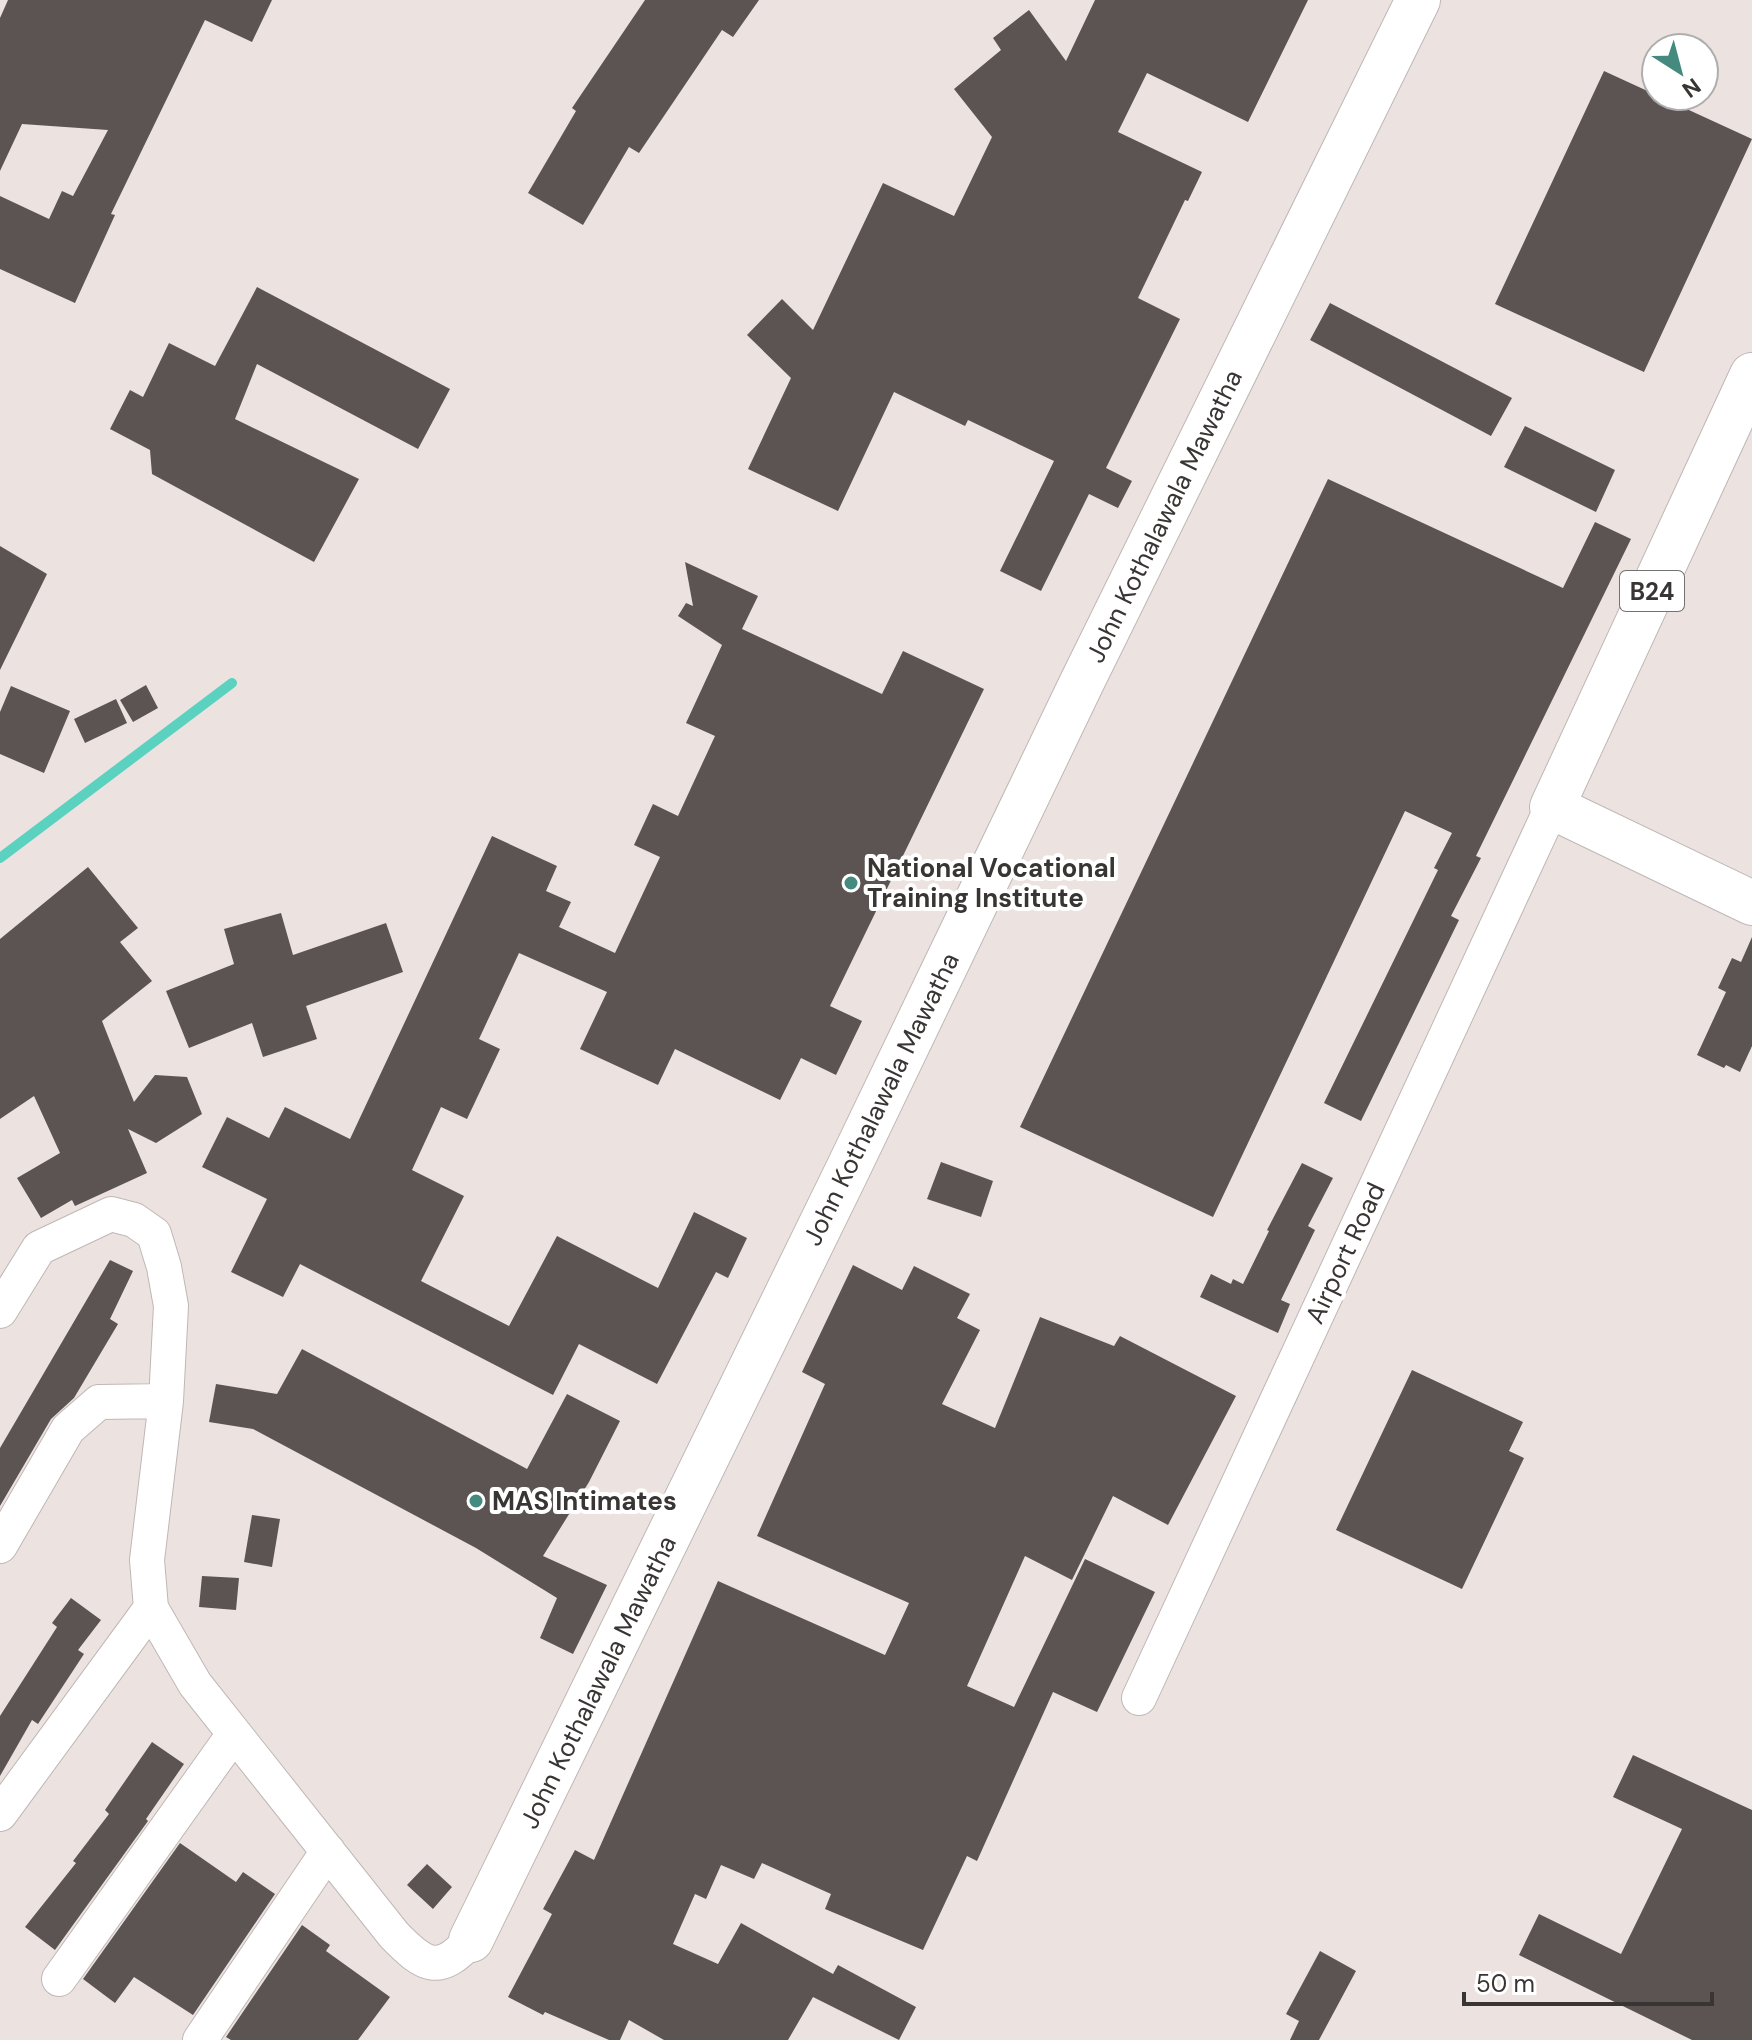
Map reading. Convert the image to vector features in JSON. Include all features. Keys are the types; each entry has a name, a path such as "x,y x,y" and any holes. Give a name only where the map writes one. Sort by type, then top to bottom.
{"street":[{"name":"John Kothalawala Mawatha","path":"471,1940 1082,682 1418,0"},
{"name":"B24","path":"1552,807 1752,375"},
{"path":"1552,807 1752,903"},
{"name":"Airport Road","path":"1139,1698 1552,807"},
{"path":"0,1311 39,1248 111,1214 134,1220 154,1234 171,1306 166,1401 147,1560 151,1608 195,1684 394,1935 418,1958 433,1964 447,1962 471,1940"},
{"path":"0,1546 68,1429 99,1402 166,1401"},
{"path":"0,1814 151,1608"},
{"path":"59,1979 234,1734"},
{"path":"200,2040 328,1851"}],"building":[{"path":"8,0 272,0 252,42 205,20 111,214 115,215 75,303 0,269 0,196 49,219 62,191 73,196 108,130 22,124 0,171 0,18"},
{"path":"645,0 759,0 733,37 722,30 639,153 629,147 583,225 528,193 576,111 572,108"},
{"path":"1095,0 1308,0 1248,122 1147,73 1118,132 1202,172 1188,201 1185,200 1138,298 1180,319 1106,468 1132,481 1118,508 1089,494 1041,591 1000,571 1054,461 968,420 965,426 894,392 838,511 748,469 791,378 747,335 782,299 813,330 883,183 954,216 992,137 954,89 1001,50 993,38 1029,10 1066,61"},
{"path":"1604,71 1640,88 1640,112 1693,112 1752,139 1644,372 1495,304"},
{"path":"257,287 450,389 418,449 257,364 235,419 359,479 314,562 152,474 150,450 110,429 130,390 143,397 169,343 215,366"},
{"path":"1330,303 1512,398 1491,436 1310,340"},
{"path":"1525,426 1615,470 1596,512 1504,467"},
{"path":"1328,479 1563,588 1595,522 1631,539 1476,856 1481,858 1451,916 1459,920 1361,1121 1324,1103 1438,870 1434,868 1452,833 1405,811 1213,1217 1020,1127"},
{"path":"0,546 47,574 0,670"},
{"path":"685,562 758,596 742,629 882,694 903,651 984,689 830,1006 862,1021 836,1075 801,1058 780,1100 675,1049 658,1085 580,1049 607,992 519,953 479,1039 500,1049 467,1119 441,1107 412,1170 464,1196 421,1281 509,1326 557,1236 658,1288 694,1212 747,1238 728,1278 716,1272 657,1384 579,1344 553,1395 300,1264 283,1297 231,1272 267,1199 202,1167 227,1117 269,1138 285,1107 350,1139 492,836 557,866 546,891 571,902 559,927 615,953 660,857 634,845 653,804 678,816 715,736 686,723 722,645 678,616 686,603 693,606"},
{"path":"146,685 158,708 133,722 120,700"},
{"path":"11,686 70,711 44,773 0,754 0,712"},
{"path":"116,699 127,723 85,743 74,719"},
{"path":"88,867 138,928 120,942 152,981 102,1021 134,1102 155,1075 187,1077 202,1114 156,1143 128,1129 147,1173 75,1206 72,1200 41,1218 17,1178 60,1153 34,1096 0,1119 0,939"},
{"path":"281,913 293,955 386,923 403,972 306,1006 317,1039 263,1057 252,1023 189,1048 166,991 234,964 224,929"},
{"path":"1752,937 1752,1046 1740,1072 1697,1055 1726,992 1718,988 1732,958 1741,962"},
{"path":"941,1162 993,1181 981,1217 927,1199"},
{"path":"1302,1163 1333,1178 1308,1226 1315,1230 1281,1300 1290,1304 1278,1333 1200,1297 1211,1274 1231,1284 1233,1279 1243,1284"},
{"path":"110,1260 133,1271 110,1319 118,1324 74,1398 51,1419 0,1506 0,1448"},
{"path":"853,1265 902,1290 914,1266 970,1294 957,1318 980,1330 942,1404 995,1428 1040,1317 1114,1346 1120,1336 1236,1396 1168,1525 1113,1496 1072,1580 1025,1556 967,1686 1014,1707 1085,1559 1155,1592 1097,1712 1053,1692 977,1861 967,1856 923,1950 825,1909 831,1894 762,1863 754,1879 721,1865 706,1899 695,1894 673,1944 718,1964 741,1923 833,1974 838,1965 916,2007 899,2040 813,1997 788,2040 664,2040 629,2020 620,2040 609,2040 545,2012 543,2015 508,1997 552,1914 543,1909 575,1850 594,1860 718,1581 885,1655 909,1603 757,1536 825,1384 802,1372"},
{"path":"302,1349 527,1469 567,1394 620,1421 589,1482 543,1556 607,1585 573,1654 540,1638 557,1598 476,1548 253,1429 209,1422 216,1384 277,1394"},
{"path":"1412,1370 1523,1422 1509,1451 1524,1458 1462,1589 1336,1530"},
{"path":"252,1515 280,1519 272,1567 244,1562"},
{"path":"202,1576 239,1578 236,1610 199,1607"},
{"path":"71,1598 101,1620 78,1650 84,1654 38,1724 32,1720 0,1776 0,1716 57,1627 52,1623"},
{"path":"152,1742 184,1764 146,1819 148,1821 55,1950 25,1927 76,1863 73,1861 109,1814 105,1810"},
{"path":"1633,1755 1752,1810 1752,2040 1692,2040 1519,1955 1539,1914 1621,1954 1682,1829 1613,1797"},
{"path":"180,1843 236,1882 243,1872 275,1894 193,2015 134,1977 115,2003 83,1979"},
{"path":"427,1864 452,1887 433,1909 407,1885"},
{"path":"302,1925 330,1945 326,1951 390,1997 358,2040 231,2040 226,2037"},
{"path":"1320,1951 1356,1971 1319,2040 1290,2040 1299,2021 1286,2014"}],"waterway":[{"path":"0,858 232,683"}],"place":[{"name":"National Vocational Training Institute","path":"851,883"},
{"name":"MAS Intimates","path":"476,1501"}]}
